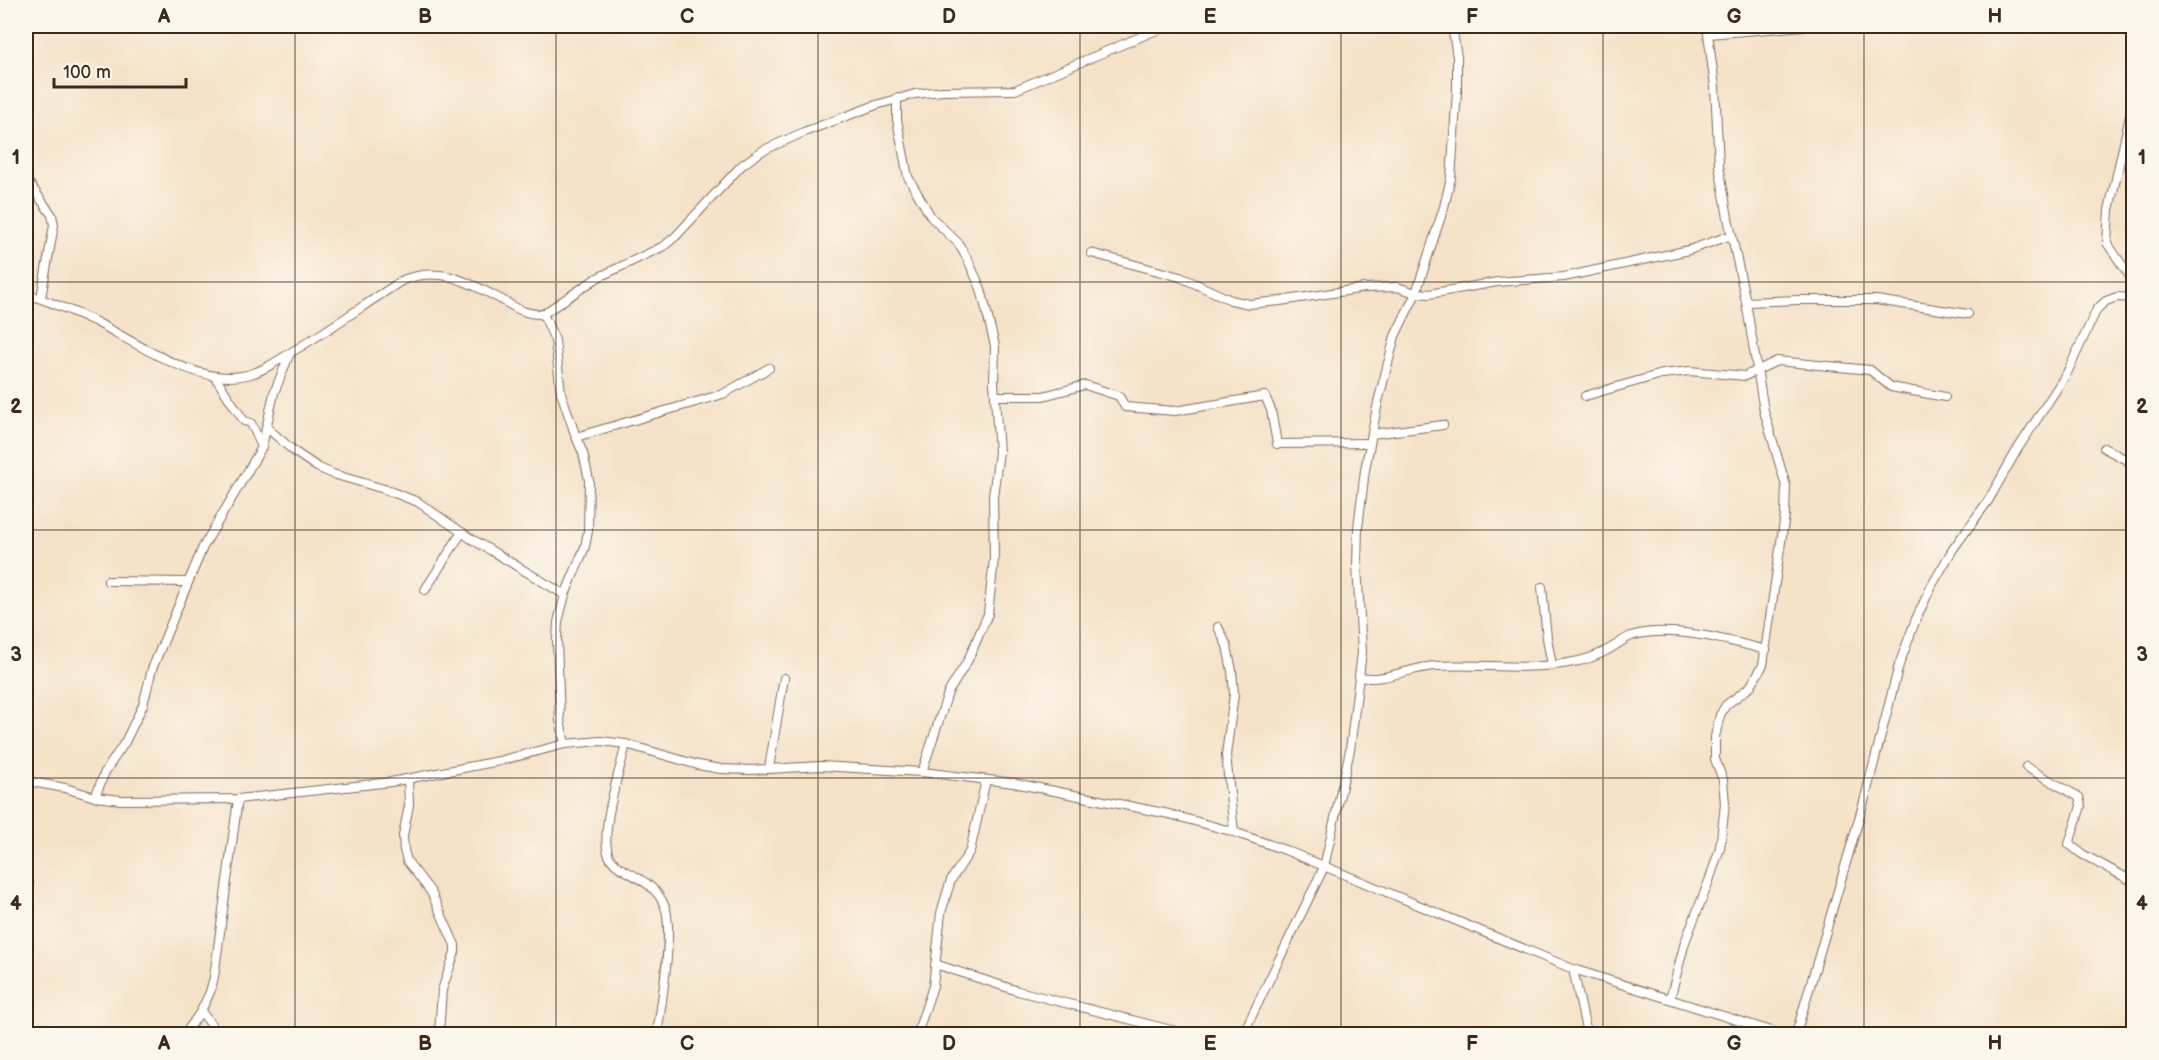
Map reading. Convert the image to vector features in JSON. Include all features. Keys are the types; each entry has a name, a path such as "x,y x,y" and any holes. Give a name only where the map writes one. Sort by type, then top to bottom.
{"street":[{"path":"26,294 41,298 94,322 168,360 215,377 246,375 262,370 403,280 423,274 448,275 524,312 534,315 543,314 597,278 664,246 742,165 762,151 834,119 897,98 942,91 1015,90 1166,26"},
{"path":"1243,1035 1324,867 1350,750 1362,652 1357,565 1358,528 1371,439 1395,336 1416,293 1451,178 1457,91 1457,57 1452,26"},
{"path":"1670,999 1684,942 1720,848 1725,804 1723,780 1715,759 1715,737 1720,715 1726,705 1750,687 1763,665 1785,515 1786,486 1764,411 1746,302 1719,165 1715,87 1708,30 1804,26"},
{"path":"897,98 897,120 908,177 931,217 958,243 981,289 995,345 995,396 999,452 993,496 994,558 988,614 968,660 948,693 922,772"},
{"path":"2133,98 2109,210 2107,243 2133,282"},
{"path":"26,178 52,215 54,225 41,298"},
{"path":"1091,253 1180,277 1231,300 1249,304 1365,288 1397,287 1416,293 1445,292 1497,282 1563,277 1689,250 1731,235"},
{"path":"1796,1035 1865,798 1899,665 1916,619 1953,549 1988,501 2017,450 2067,373 2097,309 2106,301 2117,297 2133,298"},
{"path":"1746,302 1876,300 1968,314"},
{"path":"543,314 555,340 561,393 588,466 589,522 585,547 558,622 560,720 565,744"},
{"path":"95,797 99,785 125,742 143,705 152,669 203,547 262,447 274,393 290,353"},
{"path":"1585,396 1662,374 1690,371 1745,376 1777,361 1870,370 1891,387 1945,397"},
{"path":"576,437 723,394 769,368"},
{"path":"215,377 244,421 251,423 262,447"},
{"path":"995,396 1043,396 1085,385 1119,396 1125,407 1175,411 1265,396 1271,410 1277,444 1371,439 1443,425"},
{"path":"266,428 317,467 418,502 462,532 566,595"},
{"path":"2104,448 2133,464"},
{"path":"424,590 462,532"},
{"path":"108,581 188,582"},
{"path":"1542,587 1552,665"},
{"path":"1218,627 1227,646 1234,694 1226,755 1234,832"},
{"path":"1360,677 1382,678 1433,666 1513,668 1552,665 1593,657 1629,637 1648,633 1664,632 1707,637 1766,650"},
{"path":"769,768 784,678"},
{"path":"26,781 95,797 121,800 238,799 408,780 499,761 565,744 601,741 626,744 698,765 740,770 821,766 922,772 986,780 1094,798 1169,814 1234,832 1285,850 1573,969 1781,1035"},
{"path":"626,744 605,832 610,858 649,885 658,894 665,907 669,929 657,1035"},
{"path":"2026,766 2079,798 2081,806 2069,839 2072,847 2133,882"},
{"path":"408,780 409,805 404,836 407,861 431,892 455,945 455,952 440,1000 439,1035"},
{"path":"917,1035 933,986 945,896 951,880 970,852 986,780"},
{"path":"82,793 99,785"},
{"path":"185,1035 201,1011 214,977 238,799"},
{"path":"26,872 29,884 26,903"},
{"path":"935,964 1018,991 1187,1035"},
{"path":"1573,969 1587,1035"},
{"path":"201,1011 218,1035"}]}
